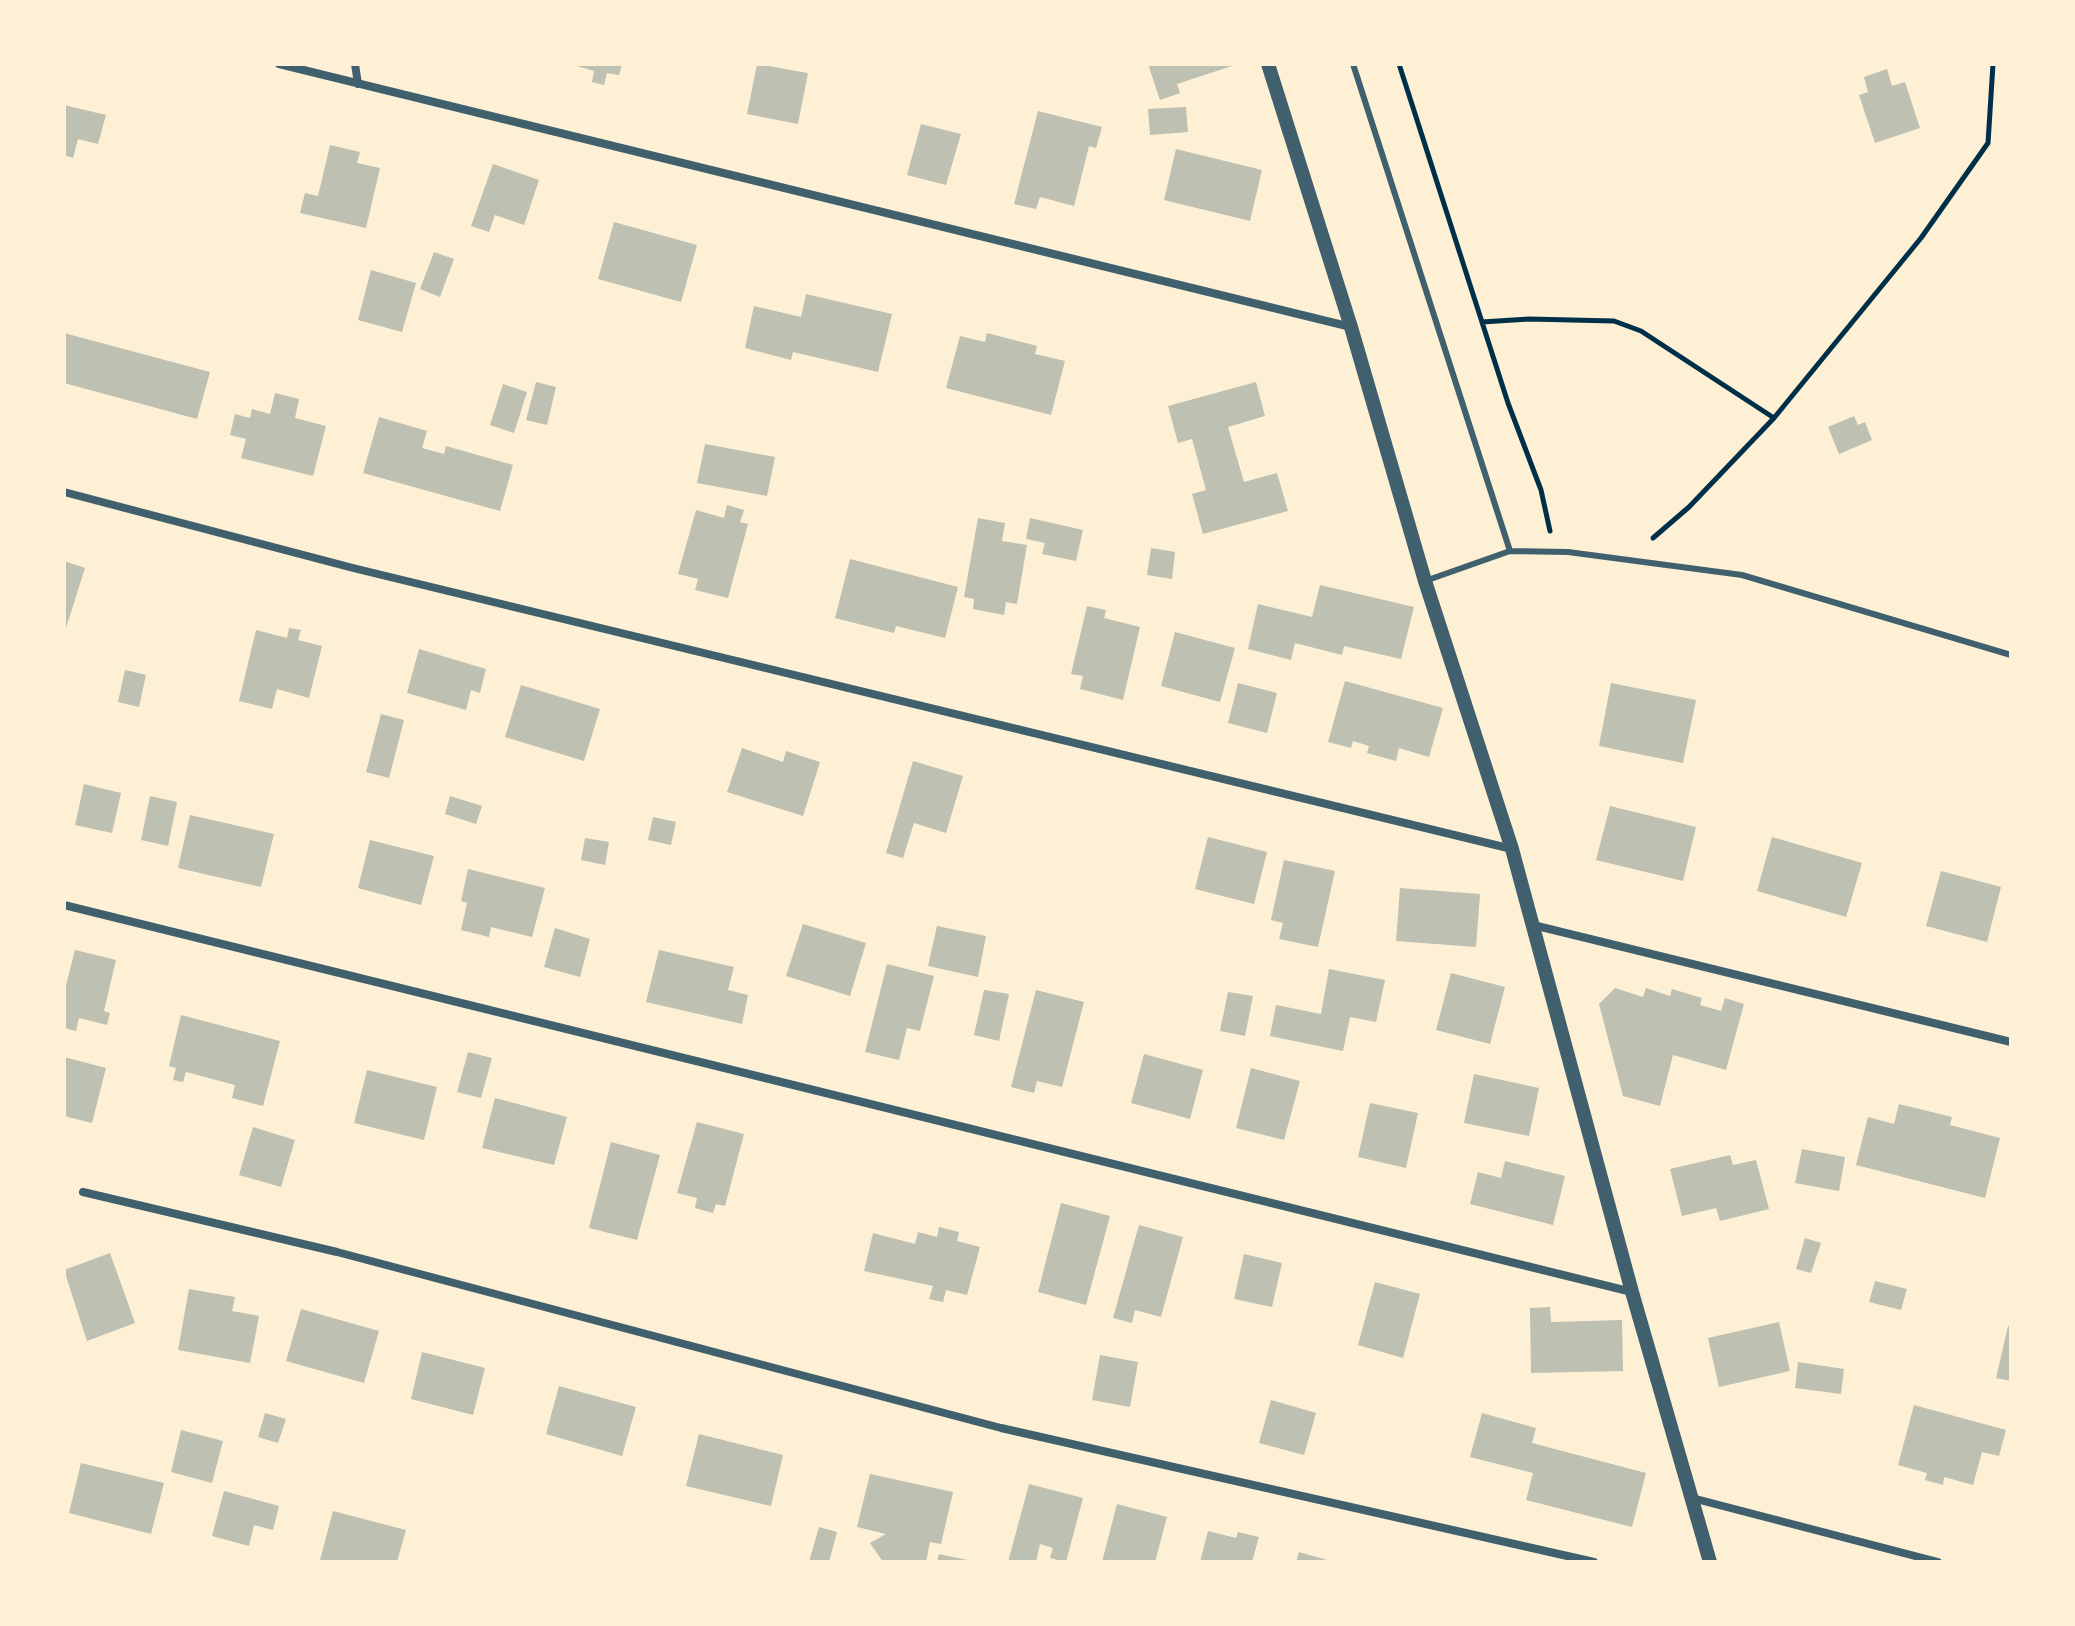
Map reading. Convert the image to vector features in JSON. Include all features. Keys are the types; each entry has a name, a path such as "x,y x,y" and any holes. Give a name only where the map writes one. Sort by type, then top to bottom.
{"street":[{"path":"279,64 1351,327"},
{"path":"355,64 358,84"},
{"path":"1268,64 1351,327 1425,581 1512,849 1632,1292 1710,1562"},
{"path":"64,492 353,568 1512,849"},
{"path":"64,905 1632,1292"},
{"path":"1533,925 2011,1042"},
{"path":"83,1192 337,1252 1001,1428 1594,1562"},
{"path":"1691,1498 1938,1562"}],"lane":[{"path":"1353,64 1510,551"},
{"path":"1425,581 1510,551 1628,560 1742,575 2011,655"}],"path":[{"path":"1399,64 1482,322 1541,490 1554,552"},
{"path":"1628,560 1689,507 1774,418 1921,238 1988,143 1993,64"},
{"path":"1482,322 1529,319 1614,321 1641,331 1774,418"}],"building":[{"path":"570,64 622,64 619,75 607,73 604,85 592,82 594,71"},
{"path":"757,64 808,73 798,124 747,114"},
{"path":"1148,64 1235,65 1177,84 1180,93 1160,100"},
{"path":"1887,69 1892,86 1905,82 1920,128 1875,143 1859,95 1868,92 1864,77"},
{"path":"64,105 106,115 98,144 78,139 73,158 64,155"},
{"path":"1186,107 1188,132 1150,135 1148,109"},
{"path":"1038,111 1102,127 1096,148 1089,146 1074,206 1040,197 1036,209 1014,204"},
{"path":"921,124 961,134 946,185 907,175"},
{"path":"330,145 360,152 357,163 380,168 366,228 300,213 305,193 318,196"},
{"path":"1176,149 1262,170 1250,221 1164,200"},
{"path":"493,164 539,180 524,225 495,215 489,232 471,226"},
{"path":"614,222 697,245 681,302 598,279"},
{"path":"434,252 454,259 440,297 420,289"},
{"path":"371,270 416,283 402,332 358,320"},
{"path":"806,294 892,314 878,372 793,352 791,360 745,348 754,306 801,317"},
{"path":"64,333 210,372 197,419 64,383"},
{"path":"987,333 1037,346 1035,354 1065,361 1051,415 946,388 960,336 985,342"},
{"path":"536,382 556,387 547,425 526,420"},
{"path":"1256,382 1265,416 1228,427 1244,482 1277,473 1288,511 1203,534 1192,494 1206,490 1192,439 1178,443 1168,406"},
{"path":"503,384 527,392 514,433 490,425"},
{"path":"275,393 299,399 295,418 326,426 313,476 241,458 246,439 230,435 235,414 250,418 252,409 270,414"},
{"path":"1854,416 1858,425 1865,422 1872,440 1839,454 1828,427"},
{"path":"379,417 427,431 422,448 444,454 446,446 513,465 500,511 363,473"},
{"path":"705,444 775,457 767,496 697,483"},
{"path":"727,505 744,510 740,522 748,524 728,598 695,590 698,579 678,574 696,510 724,518"},
{"path":"978,518 1005,523 1002,541 1027,545 1017,604 1006,602 1004,615 973,609 974,599 964,597"},
{"path":"1030,518 1083,530 1076,561 1042,554 1045,543 1026,539"},
{"path":"1151,548 1175,552 1172,579 1147,575"},
{"path":"850,559 958,587 945,638 896,626 894,633 835,618"},
{"path":"64,561 85,568 65,631 64,631"},
{"path":"1320,585 1414,607 1401,659 1344,646 1342,655 1295,643 1291,660 1248,649 1258,604 1312,617"},
{"path":"1087,606 1106,610 1104,618 1140,627 1123,700 1080,689 1083,676 1071,674"},
{"path":"289,628 301,630 298,640 322,646 309,698 277,689 272,709 239,701 256,630 287,638"},
{"path":"1175,632 1235,648 1220,702 1161,686"},
{"path":"419,649 486,669 480,693 471,690 466,710 407,693"},
{"path":"125,670 146,675 139,707 118,702"},
{"path":"1345,681 1443,708 1429,757 1399,748 1396,761 1367,753 1369,746 1353,741 1351,748 1328,742"},
{"path":"1238,683 1277,693 1267,733 1228,723"},
{"path":"1611,683 1696,700 1683,763 1599,746"},
{"path":"521,685 600,709 584,761 505,737"},
{"path":"381,714 404,720 389,778 366,772"},
{"path":"742,748 783,762 786,751 820,762 803,816 727,792"},
{"path":"913,761 963,776 946,833 914,823 903,858 886,853"},
{"path":"84,784 121,793 112,833 75,825"},
{"path":"150,796 177,802 168,846 141,840"},
{"path":"450,796 482,806 476,824 445,814"},
{"path":"1610,806 1696,827 1683,881 1596,860"},
{"path":"190,815 274,834 261,887 178,868"},
{"path":"653,817 676,822 671,845 648,840"},
{"path":"1208,837 1267,852 1254,904 1195,889"},
{"path":"1772,837 1862,863 1846,917 1757,891"},
{"path":"585,838 609,842 605,865 581,860"},
{"path":"370,840 434,856 421,905 358,888"},
{"path":"1284,860 1335,871 1318,947 1279,939 1283,923 1271,920"},
{"path":"468,869 545,888 532,937 491,927 489,937 461,930 467,903 461,901"},
{"path":"1941,871 2001,887 1987,942 1926,926"},
{"path":"1400,888 1480,894 1476,947 1396,941"},
{"path":"803,924 866,943 850,996 786,976"},
{"path":"937,926 986,936 978,977 928,966"},
{"path":"555,928 590,939 580,977 544,967"},
{"path":"75,950 116,960 104,1011 110,1013 107,1025 79,1018 76,1031 64,1028 64,993"},
{"path":"659,950 734,967 728,990 748,995 742,1024 646,1002"},
{"path":"887,964 934,976 920,1031 907,1028 899,1060 865,1052"},
{"path":"1329,969 1385,980 1376,1022 1350,1017 1343,1051 1270,1036 1276,1005 1321,1014"},
{"path":"1451,973 1505,987 1490,1044 1436,1030"},
{"path":"1615,988 1643,997 1646,988 1670,996 1672,989 1702,998 1700,1005 1721,1011 1725,998 1744,1004 1726,1070 1673,1055 1660,1106 1623,1096 1599,1004"},
{"path":"984,990 1009,994 999,1041 974,1035"},
{"path":"1036,990 1084,1002 1062,1087 1037,1081 1034,1093 1011,1087"},
{"path":"1228,992 1253,996 1245,1036 1220,1031"},
{"path":"181,1015 280,1041 263,1106 232,1098 235,1085 186,1072 183,1082 173,1080 176,1068 169,1066"},
{"path":"468,1052 492,1058 481,1098 457,1092"},
{"path":"1144,1054 1203,1070 1190,1119 1131,1103"},
{"path":"64,1057 106,1068 92,1123 64,1116"},
{"path":"1251,1068 1300,1081 1284,1140 1236,1128"},
{"path":"367,1070 437,1087 424,1140 354,1123"},
{"path":"1474,1074 1539,1088 1529,1136 1464,1123"},
{"path":"495,1098 567,1117 554,1165 482,1148"},
{"path":"1370,1103 1418,1113 1406,1168 1358,1157"},
{"path":"1899,1104 1952,1117 1950,1125 2000,1138 1985,1198 1856,1165 1868,1117 1894,1124"},
{"path":"697,1122 744,1134 725,1206 716,1204 713,1213 695,1208 697,1198 677,1193"},
{"path":"253,1127 295,1140 281,1187 239,1175"},
{"path":"611,1142 660,1155 637,1240 589,1228"},
{"path":"1802,1149 1845,1157 1839,1191 1795,1183"},
{"path":"1730,1155 1733,1165 1756,1160 1769,1209 1720,1221 1716,1208 1682,1216 1670,1169"},
{"path":"1505,1161 1565,1176 1553,1225 1470,1204 1478,1172 1501,1178"},
{"path":"1061,1203 1110,1216 1086,1305 1038,1292"},
{"path":"1139,1225 1183,1237 1161,1317 1135,1310 1132,1323 1113,1318"},
{"path":"939,1227 959,1232 957,1241 980,1247 967,1295 946,1290 943,1302 929,1299 933,1286 864,1271 873,1233 915,1244 918,1232 937,1237"},
{"path":"1805,1238 1821,1243 1811,1273 1796,1269"},
{"path":"110,1253 135,1323 87,1341 64,1270"},
{"path":"1244,1254 1282,1263 1272,1307 1234,1299"},
{"path":"1875,1281 1907,1289 1901,1310 1869,1302"},
{"path":"1375,1282 1420,1294 1403,1358 1358,1345"},
{"path":"189,1289 235,1297 232,1311 259,1316 250,1363 178,1350"},
{"path":"1550,1307 1551,1322 1622,1320 1623,1371 1531,1373 1530,1308"},
{"path":"301,1309 379,1331 364,1383 286,1361"},
{"path":"1779,1322 1790,1371 1719,1387 1708,1338"},
{"path":"2008,1326 2011,1326 2011,1381 1996,1378"},
{"path":"422,1352 485,1368 473,1415 411,1399"},
{"path":"1100,1355 1138,1362 1130,1407 1092,1400"},
{"path":"1798,1362 1844,1369 1841,1394 1795,1388"},
{"path":"559,1386 636,1407 622,1456 546,1434"},
{"path":"1271,1400 1316,1413 1304,1455 1259,1443"},
{"path":"1914,1405 2006,1430 1999,1456 1982,1452 1973,1485 1944,1477 1943,1485 1925,1480 1927,1473 1898,1465"},
{"path":"265,1413 286,1419 278,1443 258,1437"},
{"path":"1482,1413 1536,1428 1532,1443 1646,1473 1632,1527 1526,1500 1533,1473 1470,1457"},
{"path":"181,1430 223,1441 212,1483 171,1472"},
{"path":"699,1434 783,1455 771,1506 686,1486"},
{"path":"81,1463 164,1483 151,1534 69,1513"},
{"path":"870,1474 953,1492 941,1544 930,1542 926,1562 883,1562 870,1543 886,1534 857,1527"},
{"path":"1029,1484 1083,1498 1066,1562 1050,1558 1053,1548 1040,1544 1036,1562 1008,1562"},
{"path":"224,1491 279,1506 273,1530 254,1525 249,1546 212,1536"},
{"path":"1117,1504 1167,1517 1155,1562 1102,1562"},
{"path":"333,1511 406,1530 397,1562 320,1560"},
{"path":"819,1527 837,1532 829,1562 809,1562"},
{"path":"1208,1531 1236,1538 1238,1532 1259,1537 1252,1562 1200,1562"},
{"path":"1299,1552 1331,1561 1331,1562 1296,1562"},
{"path":"939,1554 972,1561 972,1562 937,1562"}]}
